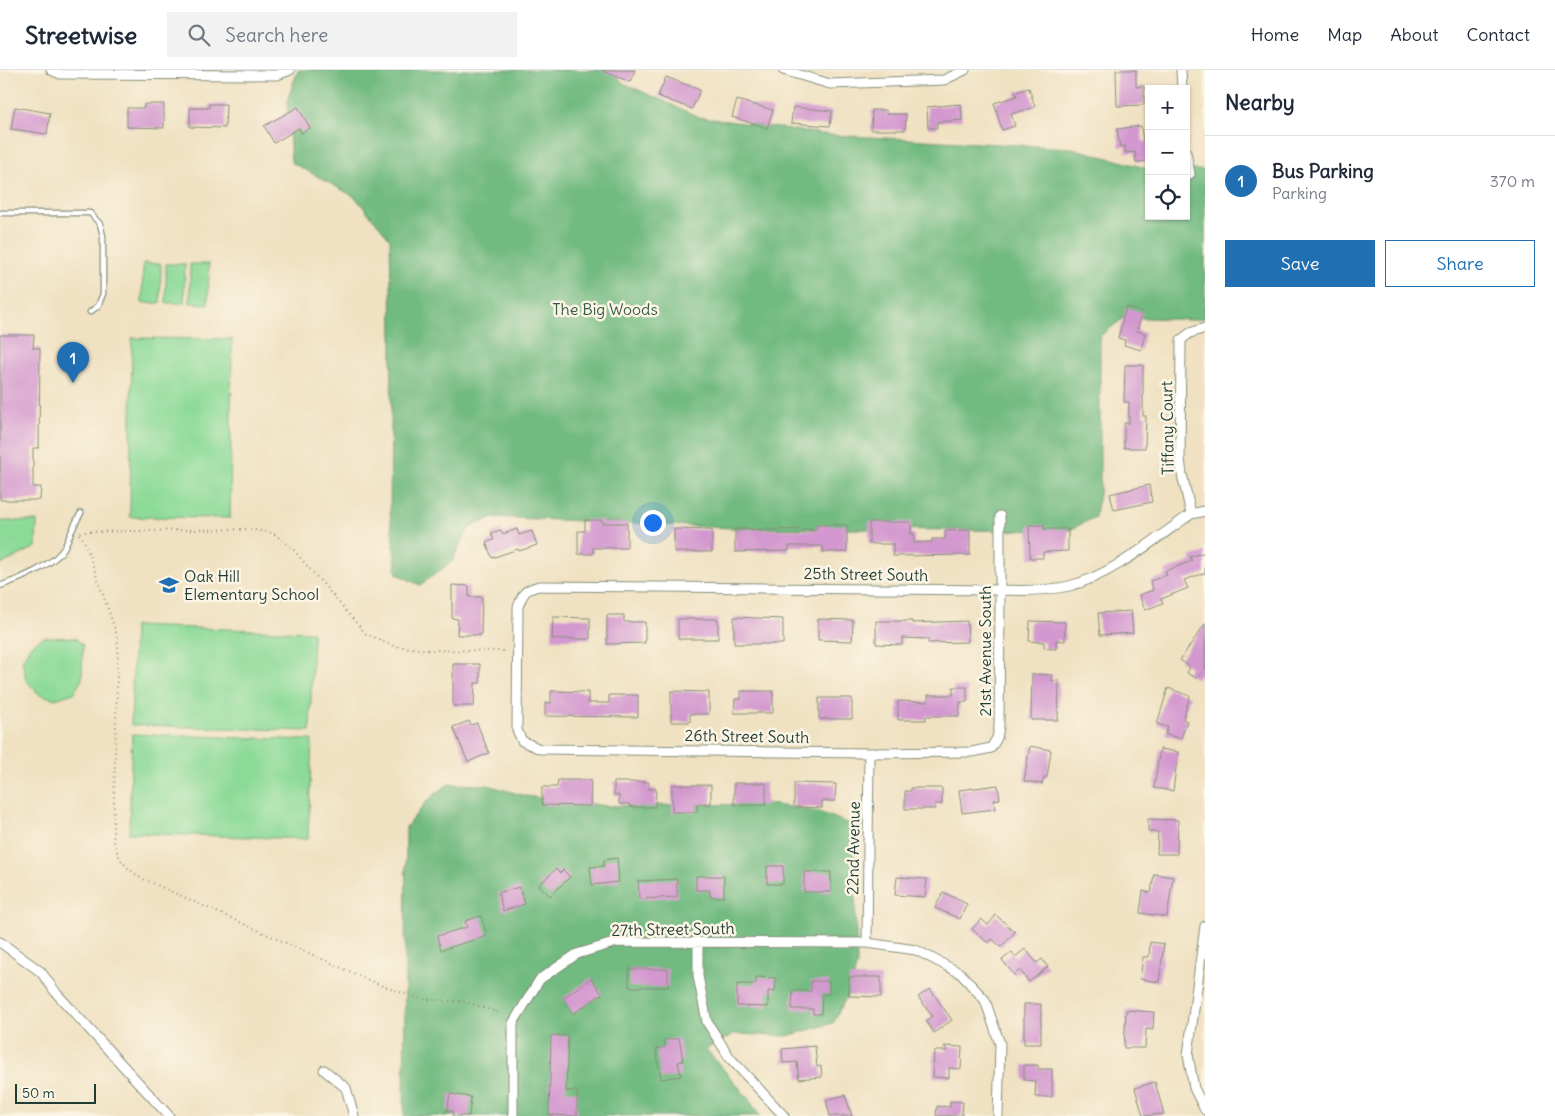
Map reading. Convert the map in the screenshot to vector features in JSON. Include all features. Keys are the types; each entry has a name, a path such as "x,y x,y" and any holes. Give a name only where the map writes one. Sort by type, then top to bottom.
{"street":[{"path":"51,70 60,74 277,75 290,70"},
{"path":"783,70 830,84 944,80 964,70"},
{"path":"1182,70 1182,85"},
{"name":"Tiffany Court","path":"1191,514 1180,460 1181,340 1190,333 1205,328"},
{"name":"25th Street South","path":"540,749 522,741 517,730 518,607 523,594 530,588 539,586 1046,590 1070,585 1110,570 1191,514 1205,511"},
{"name":"21st Avenue South","path":"954,753 991,748 997,738 1000,727 998,698 1000,516"},
{"name":"26th Street South","path":"540,749 954,753"},
{"name":"22nd Avenue","path":"867,943 870,753"},
{"path":"1205,926 1188,1055 1194,1088 1205,1110"},
{"path":"0,942 41,972 57,994 168,1116"},
{"name":"27th Street South","path":"514,1023 540,979 577,954 617,942 867,943"},
{"path":"698,942 698,976 707,1022 730,1058 784,1116"},
{"path":"867,943 916,950 960,973 985,1000 1000,1044 998,1116"},
{"path":"513,1116 514,1023"},
{"path":"324,1070 346,1088 354,1116"}],"lane":[{"path":"0,213 90,213 100,224 103,236 103,294 98,306 90,312"},
{"path":"0,586 43,566 63,550 72,527 81,513"}],"path":[{"path":"507,651 429,650 394,646 366,634 291,547 274,533 249,529 77,532 84,540 116,632 118,644 114,836 116,852 124,865 139,876 380,985 420,999 466,1002 505,1014 514,1023"}],"green space":[{"name":"The Big Woods","path":"298,70 611,70 623,83 699,117 830,135 1072,148 1145,168 1145,220 1190,220 1190,170 1205,170 1205,318 1192,320 1125,317 1100,336 1100,488 1095,517 1068,531 733,528 493,517 469,528 452,562 420,585 397,574 390,513 392,337 390,239 355,197 291,162 287,101"},
{"path":"143,263 161,264 160,303 142,303"},
{"path":"166,264 185,264 184,303 166,303"},
{"path":"190,264 209,264 208,304 190,303"},
{"path":"132,338 232,339 230,518 130,517"},
{"path":"0,521 37,521 36,547 0,565"},
{"path":"134,626 313,632 310,731 131,725"},
{"path":"44,637 75,638 83,645 82,679 74,693 55,699 39,694 26,680 22,660 31,645"},
{"path":"132,734 312,740 308,839 129,833"},
{"path":"448,784 488,785 525,796 608,806 769,804 819,812 853,825 857,965 850,990 833,1023 787,1036 734,1034 706,1049 748,1098 760,1116 404,1116 406,827 427,801"}],"building":[{"path":"601,70 635,70 630,82"},
{"path":"1116,70 1136,70 1136,87 1144,86 1144,105 1117,106"},
{"path":"666,77 700,90 692,109 658,96"},
{"path":"1029,88 1035,107 1011,114 1015,126 1002,130 994,103 1017,96 1015,92"},
{"path":"737,100 773,110 767,128 732,117"},
{"path":"144,104 164,104 164,128 127,127 127,108 144,108"},
{"path":"209,104 226,104 225,128 190,127 190,108 209,108"},
{"path":"961,104 962,120 937,122 937,128 928,128 927,107"},
{"path":"15,107 50,113 47,134 11,129"},
{"path":"298,107 310,128 301,133 299,128 274,143 264,126"},
{"path":"793,107 832,111 830,126 791,123"},
{"path":"872,110 886,110 886,114 906,114 905,130 871,130"},
{"path":"1141,126 1143,142 1145,142 1145,161 1136,162 1135,152 1126,153 1125,146 1120,147 1117,129"},
{"path":"1126,307 1142,312 1137,331 1145,333 1141,350 1124,345 1125,340 1118,338"},
{"path":"0,335 34,335 33,348 40,348 39,448 33,448 33,487 41,487 40,500 0,500"},
{"path":"1125,365 1143,365 1143,416 1146,416 1145,448 1124,448 1124,423 1129,423 1129,402 1124,402"},
{"path":"1149,485 1152,502 1114,510 1110,494"},
{"path":"585,520 602,520 602,523 627,523 627,548 593,548 593,554 578,554 578,531 585,531"},
{"path":"869,522 911,522 911,534 914,534 914,543 932,542 932,539 945,539 945,531 970,530 970,555 893,556 893,544 869,544"},
{"path":"816,525 847,525 847,552 823,552 823,546 789,546 789,551 735,552 735,529 816,530"},
{"path":"1029,525 1044,525 1044,529 1068,529 1068,551 1043,552 1043,558 1030,558"},
{"path":"517,529 519,535 532,531 537,545 492,558 486,542 494,540 491,533 501,530 503,534"},
{"path":"674,529 712,530 712,552 674,552"},
{"path":"1205,552 1205,573 1184,580 1188,588 1161,599 1163,603 1145,610 1139,595 1153,590 1150,581 1167,575 1165,571 1192,561 1190,557"},
{"path":"452,585 469,586 469,597 482,597 481,635 457,635 458,619 452,618"},
{"path":"1131,611 1133,633 1100,635 1098,613"},
{"path":"607,615 624,615 624,622 645,622 645,643 607,644"},
{"path":"553,617 590,618 590,639 552,639"},
{"path":"734,617 783,619 783,644 734,644"},
{"path":"678,619 718,619 718,639 678,639"},
{"path":"818,619 853,620 852,641 818,640"},
{"path":"876,621 912,621 912,623 967,621 968,642 928,643 928,639 902,638 902,645 876,644"},
{"path":"1030,621 1065,622 1065,641 1056,640 1056,649 1044,648 1044,642 1029,641"},
{"path":"1205,624 1205,668 1197,679 1187,673 1190,667 1180,660"},
{"path":"453,664 480,664 480,683 475,683 474,706 453,706"},
{"path":"1032,674 1052,675 1052,681 1059,681 1058,720 1031,720"},
{"path":"953,687 967,687 967,702 960,702 959,716 926,716 926,720 898,720 898,701 928,702 928,695 953,695"},
{"path":"1168,688 1190,696 1183,719 1187,721 1181,739 1165,734 1168,727 1157,724"},
{"path":"551,691 588,692 588,703 609,703 609,695 638,695 638,717 545,716 545,703 551,703"},
{"path":"671,691 709,692 709,714 690,714 690,722 671,722"},
{"path":"741,691 773,691 773,713 734,713 735,699 741,699"},
{"path":"819,698 852,698 852,719 819,719"},
{"path":"469,721 471,725 477,723 489,753 468,762 453,727"},
{"path":"1030,746 1051,750 1047,777 1044,777 1042,784 1024,781"},
{"path":"1160,749 1178,752 1173,791 1154,788"},
{"path":"558,780 591,780 590,806 542,805 542,787 557,787"},
{"path":"614,782 649,782 649,789 656,789 655,807 630,807 630,804 619,804 619,795 614,795"},
{"path":"734,783 766,783 766,805 734,805"},
{"path":"794,783 836,784 835,801 822,801 822,808 794,807"},
{"path":"672,785 711,785 711,804 697,804 697,812 672,812"},
{"path":"998,785 1000,799 994,800 995,809 962,813 959,790"},
{"path":"911,788 942,788 942,804 935,804 935,809 905,809 905,791 911,791"},
{"path":"1148,819 1178,820 1177,854 1157,854 1158,832 1148,832"},
{"path":"617,858 619,882 592,885 590,867 604,866 604,860"},
{"path":"767,866 783,866 783,884 767,884"},
{"path":"556,869 560,873 563,870 570,877 550,896 539,885"},
{"path":"804,872 831,872 831,892 804,892"},
{"path":"1154,874 1173,877 1167,917 1140,913 1143,891 1151,893"},
{"path":"696,876 724,876 724,897 710,897 710,890 696,890"},
{"path":"897,877 927,879 925,897 895,895"},
{"path":"677,879 677,897 639,899 638,881"},
{"path":"519,887 525,904 503,911 498,893"},
{"path":"943,892 967,904 960,919 935,908"},
{"path":"996,915 1015,932 1001,947 992,939 988,943 972,929 981,919 988,925"},
{"path":"481,916 487,936 441,950 437,936 467,927 465,921"},
{"path":"1150,942 1164,944 1159,982 1140,979 1143,957 1149,957"},
{"path":"1025,949 1037,963 1042,959 1048,967 1029,982 1020,970 1014,975 1002,960 1012,952 1015,957"},
{"path":"629,969 668,969 668,987 629,987"},
{"path":"756,977 776,978 775,992 768,991 768,1007 737,1006 737,984 756,984"},
{"path":"849,977 881,977 881,997 849,996"},
{"path":"591,978 602,994 573,1014 563,998"},
{"path":"811,981 829,981 829,994 822,994 821,1014 813,1014 813,1009 792,1009 793,991 811,991"},
{"path":"930,989 952,1020 934,1033 926,1021 932,1016 918,997"},
{"path":"1024,1004 1041,1004 1041,1044 1024,1044"},
{"path":"1126,1010 1154,1012 1153,1030 1146,1029 1145,1048 1124,1048"},
{"path":"551,1035 568,1036 566,1091 577,1091 577,1116 549,1115"},
{"path":"679,1038 683,1061 678,1062 681,1076 661,1079 656,1049 665,1047 664,1040"},
{"path":"815,1046 817,1067 821,1066 822,1077 799,1079 797,1062 783,1063 782,1049"},
{"path":"944,1046 962,1047 961,1069 949,1068 949,1078 933,1077 934,1051 948,1051"},
{"path":"1024,1065 1038,1065 1038,1069 1052,1069 1052,1097 1035,1097 1036,1081 1024,1080"},
{"path":"1155,1082 1164,1114 1143,1116 1135,1088"},
{"path":"450,1094 471,1097 469,1116 453,1116 453,1111 447,1111"},
{"path":"845,1095 852,1116 830,1116 826,1100"},
{"path":"950,1101 963,1102 962,1115 936,1116 937,1106 950,1107"}],"place":[{"name":"Bus Parking","path":"73,383"},
{"name":"Oak Hill Elementary School","path":"169,585"}]}
